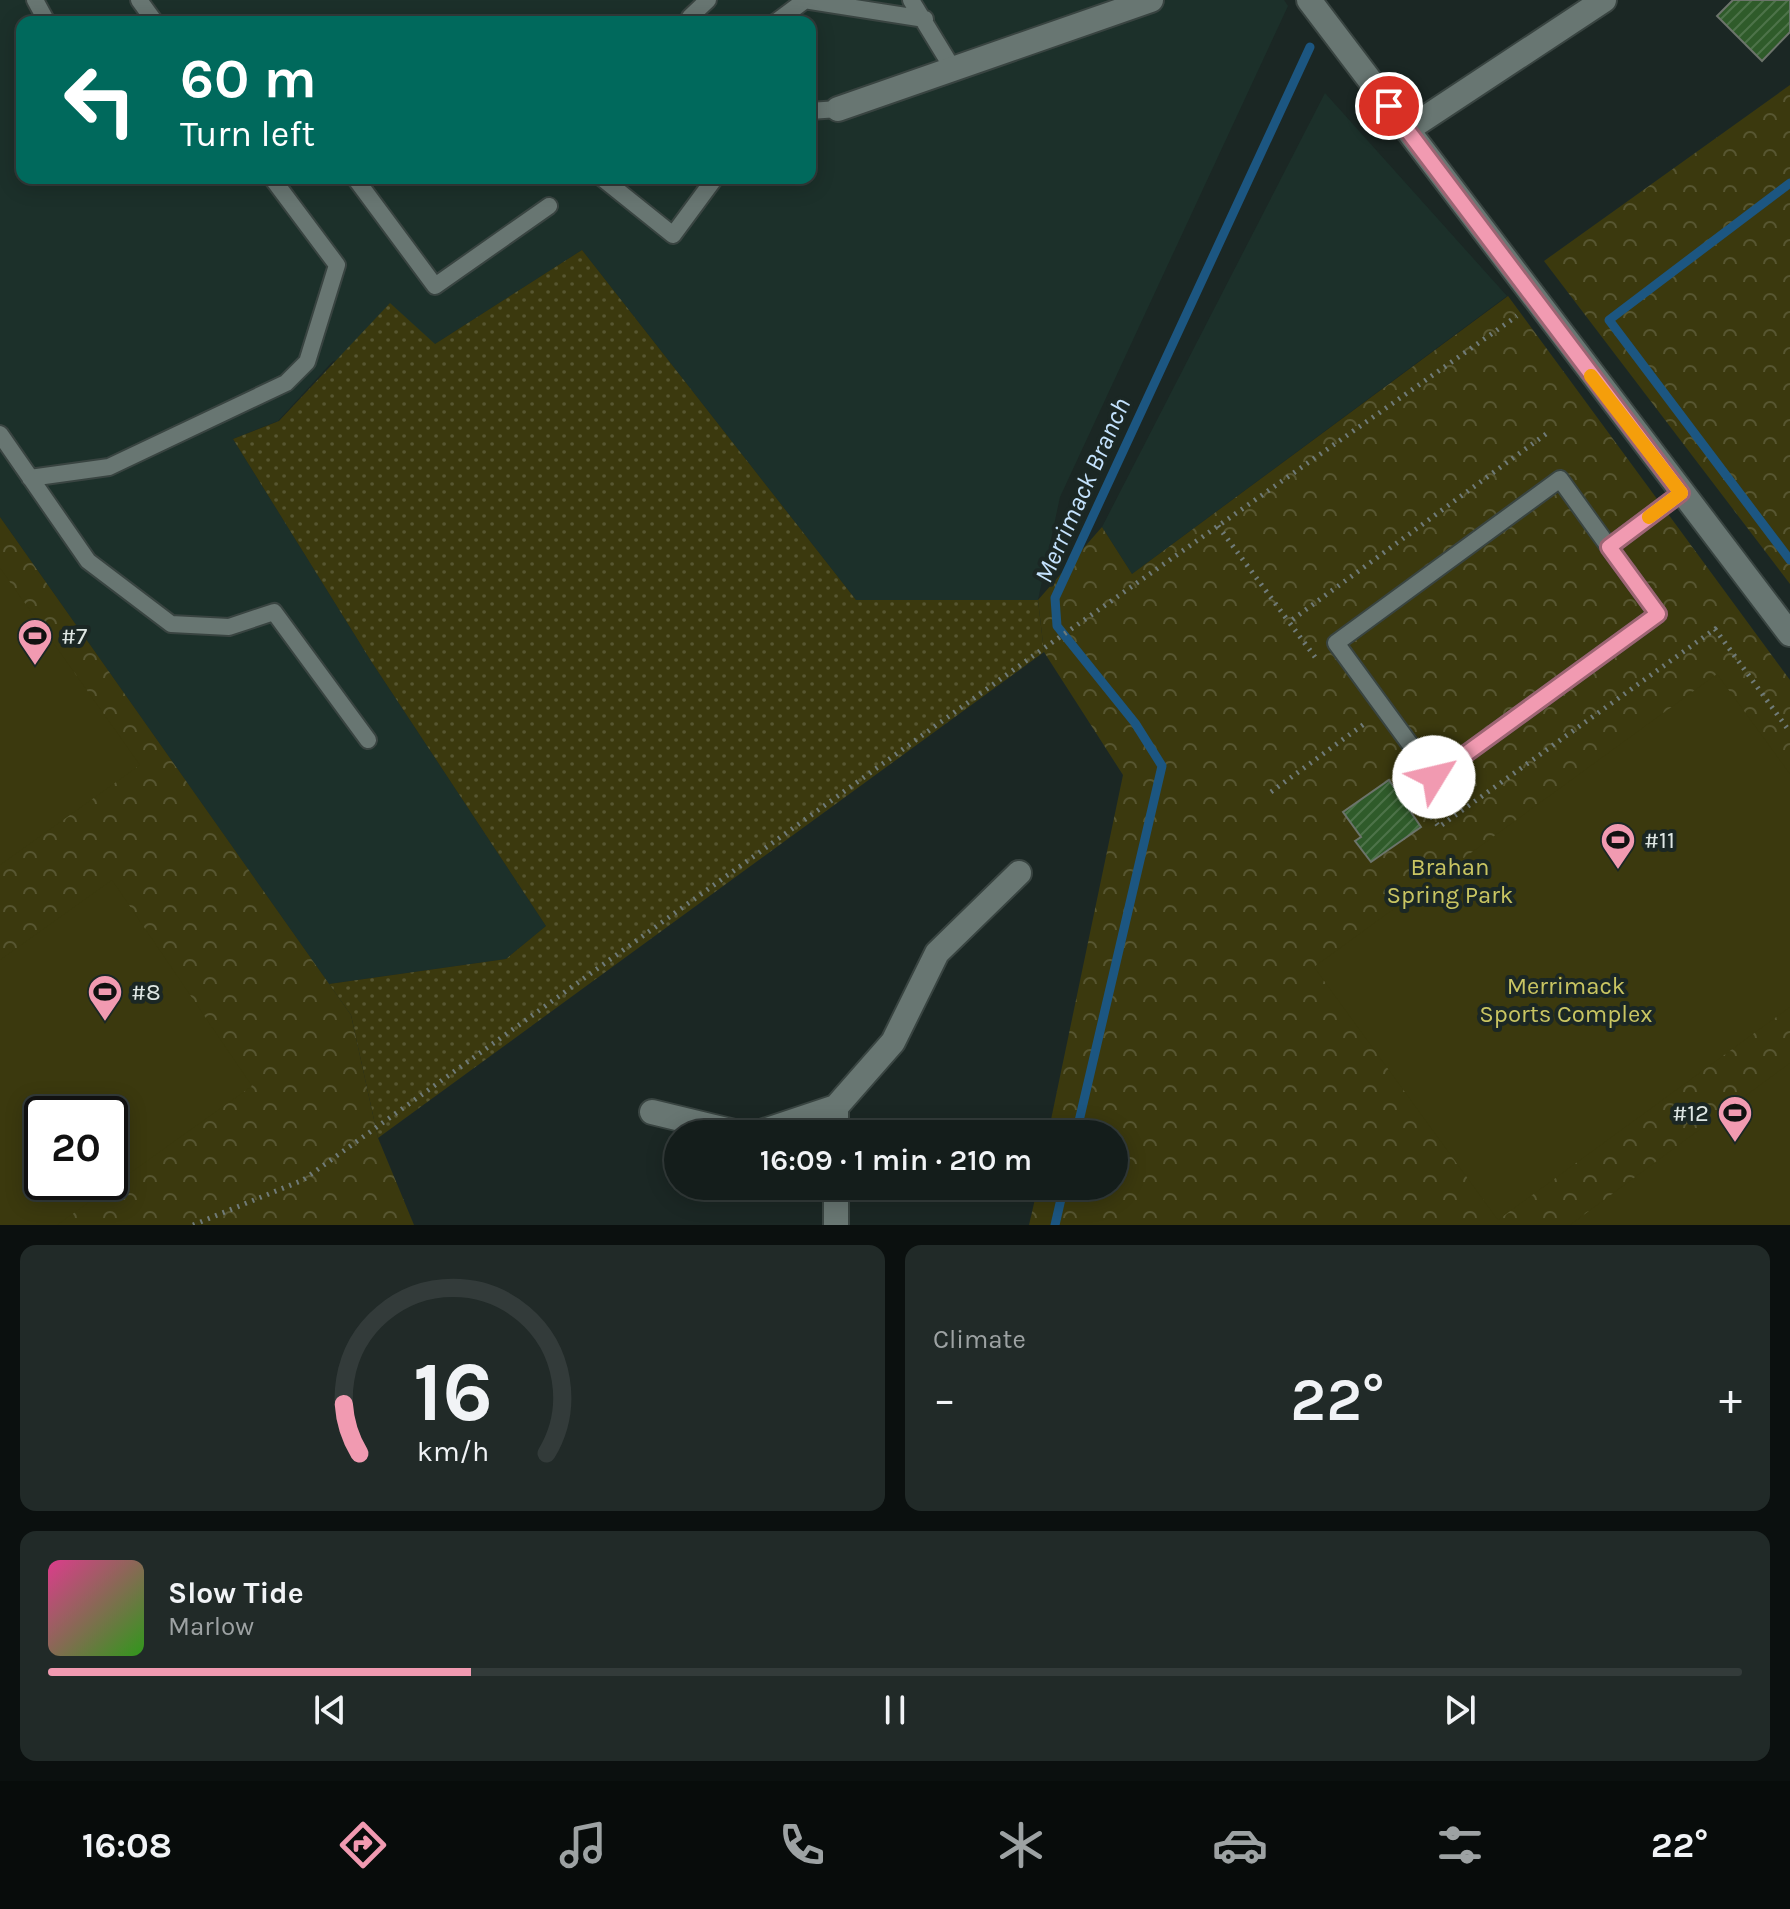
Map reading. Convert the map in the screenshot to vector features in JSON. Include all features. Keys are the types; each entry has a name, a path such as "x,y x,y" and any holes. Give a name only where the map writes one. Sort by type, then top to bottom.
{"street":[{"path":"838,109 1151,0"},
{"path":"1309,0 1790,634"},
{"path":"1407,130 1604,0"},
{"path":"797,1120 836,1107 893,1042 937,953 1019,873"},
{"path":"836,1107 836,1120"},
{"path":"652,1112 685,1120"},
{"path":"836,1200 836,1225"}],"lane":[{"path":"691,16 708,0"},
{"path":"784,16 804,0 925,19"},
{"path":"911,0 953,69"},
{"path":"816,111 838,109"},
{"path":"30,478 109,467 286,383 307,362 337,265 276,184"},
{"path":"359,184 435,286 549,206"},
{"path":"609,184 673,235 711,184"},
{"path":"0,434 88,561 171,624 229,627 274,612 368,740"},
{"path":"1560,479 1609,547 1658,614 1434,777 1336,643 1560,479"},
{"path":"1609,547 1681,493"}],"path":[{"path":"193,1225 303,1180 1030,658 1518,316"},
{"path":"1289,622 1550,431"},
{"path":"1218,526 1317,660"},
{"path":"1411,788 1439,827 1715,629 1790,732"},
{"path":"1354,711 1373,737"},
{"path":"1271,792 1364,724"}],"shaded area":[{"path":"0,0 1284,0 1288,6 1060,497 1038,600 856,600 582,250 435,344 333,361 278,421 233,439 371,661 546,926 506,959 329,984 0,517"},
{"path":"1325,93 1507,296 1132,574 1102,527"}],"green space":[{"path":"1790,85 1790,584 1544,261"},
{"path":"582,250 856,600 1038,600 1044,652 378,1138 351,1015 329,984 506,959 546,926 371,661 233,439 279,421 390,303 435,344"},
{"name":"Brahan Spring Park","path":"1508,296 1790,680 1790,1225 1029,1225 1035,1200 1128,1200 1128,1120 1051,1120 1123,775 1044,652 1038,600 1102,527 1132,574"},
{"path":"0,517 351,1015 378,1138 414,1225 0,1225"},
{"name":"#7","path":"0,568 140,765 0,865"},
{"name":"#11","path":"1717,674 1790,774 1790,1007 1498,1220 1314,967"},
{"name":"#8","path":"112,880 252,1086 128,1174 128,1096 24,1096 24,1200 92,1200 57,1225 0,1225 0,960"},
{"name":"#12","path":"1790,1063 1790,1225 1570,1225"}],"building":[{"path":"1733,0 1790,0 1790,32 1762,61 1717,16"},
{"path":"1389,780 1421,827 1371,862 1355,841 1361,837 1343,812"}],"waterway":[{"name":"Merrimack Branch","path":"1079,1120 1162,766 1135,723 1057,626 1055,598 1310,47"},
{"path":"1790,183 1609,320 1790,560"},
{"name":"Merrimack Branch","path":"1055,1225 1061,1200"}],"slow traffic":[{"path":"1591,376 1681,493 1649,517"}],"place":[{"name":"#7","path":"35,667"},
{"name":"#11","path":"1618,871"},
{"name":"#8","path":"105,1023"},
{"name":"#12","path":"1735,1144"}],"route":[{"path":"1389,106 1681,493 1609,547 1658,614 1434,777"}],"park label":[{"name":"Merrimack Sports Complex","path":"1566,1000"}]}
